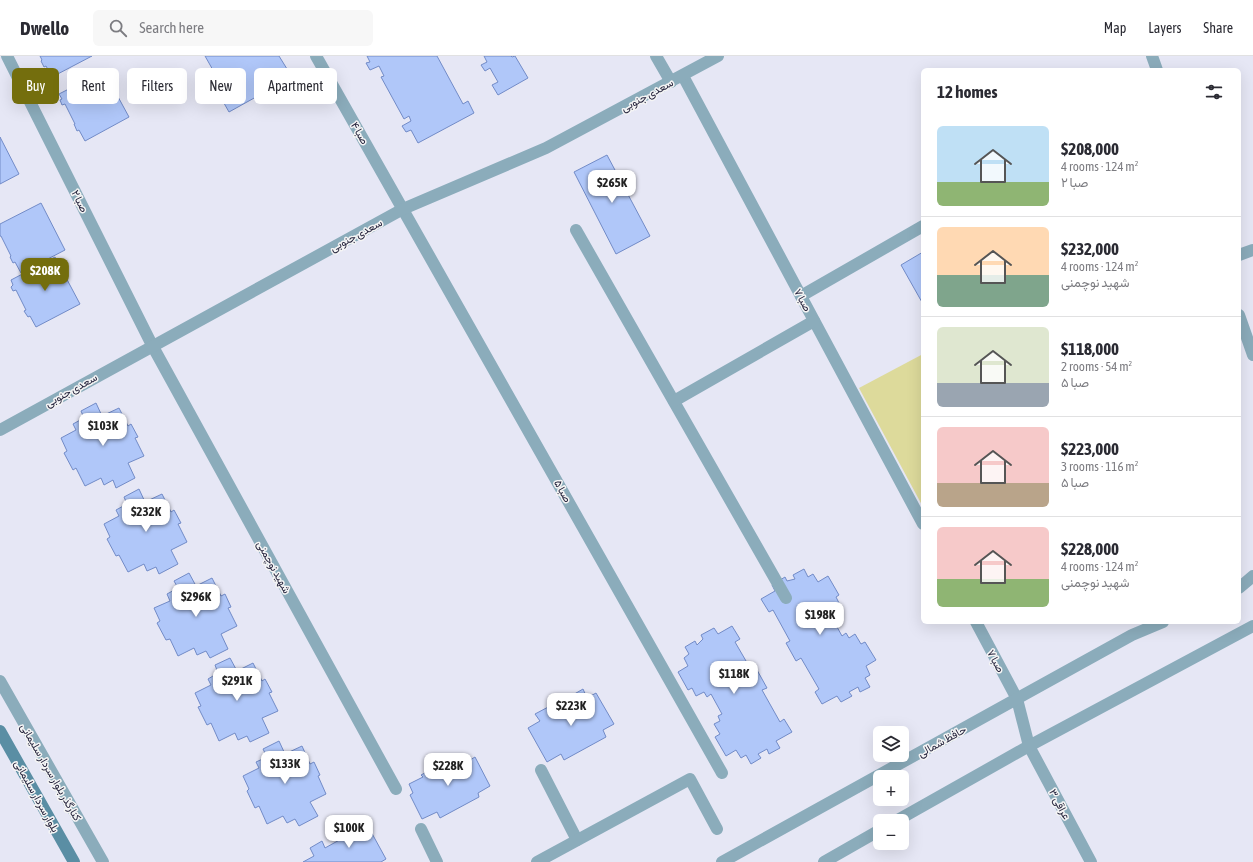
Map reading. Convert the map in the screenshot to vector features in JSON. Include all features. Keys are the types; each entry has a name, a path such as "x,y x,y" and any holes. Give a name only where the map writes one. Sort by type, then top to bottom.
{"main road":[{"name":"بلوار سردار سلیمانی","path":"0,731 74,862"}],"street":[{"name":"صبا ۲","path":"8,56 152,346"},
{"name":"صبا ۴","path":"316,56 404,209"},
{"path":"656,56 671,82"},
{"name":"سعدی جنوبی","path":"0,430 404,209 546,148 718,56"},
{"path":"1152,56 1156,68"},
{"name":"صبا ۷","path":"683,76 921,520"},
{"name":"صبا ۵","path":"404,209 722,773"},
{"path":"801,296 921,227"},
{"path":"576,230 786,598"},
{"path":"1241,254 1253,250"},
{"path":"674,401 814,321"},
{"path":"1241,322 1253,355"},
{"name":"شهید نوچمنی","path":"152,346 396,789"},
{"path":"1241,586 1253,576"},
{"name":"صبا ۷","path":"977,624 1017,699 1029,746"},
{"name":"حافظ شمالی","path":"722,862 1132,636 1159,624"},
{"path":"908,814 1029,746 1253,626"},
{"name":"کنارگذر بلوار سردار سلیمانی","path":"0,681 102,862"},
{"name":"عراقی ۳","path":"1029,746 1091,862"},
{"path":"541,770 577,840"},
{"path":"536,862 690,779 717,829"},
{"path":"421,828 437,862"},
{"path":"824,862 873,834"}],"shaded area":[{"path":"921,355 921,503 859,388"}],"building":[{"path":"40,56 92,56 59,73 59,68 44,67 41,61"},
{"path":"205,56 279,56 286,68 254,68 254,98 246,103 246,68 212,68"},
{"path":"367,56 437,56 463,104 468,101 474,113 418,143 411,130 406,132 402,126 411,121 409,116 404,119 381,77 384,76 379,66 370,70 366,63 370,62"},
{"path":"484,56 515,56 528,78 498,95 492,85 498,82 490,68 485,71 481,65 487,62"},
{"path":"67,90 67,104 119,104 119,99 129,117 85,141 79,130 77,131 65,104 62,105 60,100 62,99 59,94"},
{"path":"224,104 243,104 229,112"},
{"path":"0,137 19,174 0,184"},
{"path":"607,155 650,236 616,254 574,172"},
{"path":"41,203 65,250 21,273 15,262 13,263 10,257 11,256 0,236 0,224"},
{"path":"921,253 921,300 901,265"},
{"path":"55,257 80,304 36,327 30,316 28,317 24,311 26,310 16,290 13,291 11,287 13,285 11,280"},
{"path":"96,403 102,416 119,408 128,426 131,424 138,437 135,438 144,456 128,463 135,478 116,488 113,480 104,485 101,478 85,486 76,468 73,470 64,453 67,451 61,438 76,430 73,424 84,418 81,411"},
{"path":"139,489 145,502 162,494 171,512 174,510 181,523 178,524 187,542 171,550 178,564 159,574 156,567 147,571 144,564 128,572 119,555 116,556 107,539 110,537 104,524 119,516 116,510 127,504 124,497"},
{"path":"804,569 808,577 813,574 818,582 828,576 839,595 836,597 840,605 833,609 835,614 831,616 842,636 846,633 849,638 855,634 861,644 865,642 876,660 866,666 870,675 865,678 870,687 860,692 858,687 849,692 852,696 841,702 837,696 822,704 815,692 819,689 801,658 796,661 786,643 790,641 773,610 769,612 761,599 775,591 772,585 785,577 787,581 795,579 793,575"},
{"path":"189,573 196,586 212,578 221,596 225,594 231,607 228,608 237,626 221,634 228,649 210,658 206,651 197,655 194,648 178,656 170,639 166,640 157,623 160,621 154,608 170,601 167,594 178,588 174,581"},
{"path":"732,626 740,639 735,642 753,673 757,670 767,688 762,690 780,722 784,719 792,732 776,741 780,748 769,754 767,749 758,754 761,758 751,764 746,755 741,758 736,750 726,756 715,737 720,734 714,724 720,721 718,716 722,714 711,694 707,697 704,692 696,696 692,688 688,690 678,672 688,666 684,658 689,654 685,647 695,641 697,645 703,639 701,635 714,628 718,634"},
{"path":"230,658 237,671 253,663 262,681 265,679 272,692 269,693 278,711 262,718 269,733 250,742 247,736 238,740 235,733 219,741 211,723 207,725 198,707 201,706 195,693 211,685 208,679 218,673 215,665"},
{"path":"583,689 587,698 596,693 614,724 603,730 606,737 564,760 561,754 547,762 528,728 540,721 535,714 552,705 555,712 574,701 571,696"},
{"path":"279,741 285,754 302,746 310,764 314,762 326,794 310,802 318,816 299,826 295,819 287,823 283,816 267,824 259,806 255,808 247,791 249,789 243,776 259,768 256,762 267,757 263,749"},
{"path":"467,754 470,760 475,757 490,786 478,793 479,797 440,818 437,812 422,819 410,795 413,793 409,784 423,777 421,775 453,758 455,760"},
{"path":"354,824 359,833 369,828 386,859 381,862 303,862 314,856 310,848 322,841 325,848 343,838 340,831"}]}
